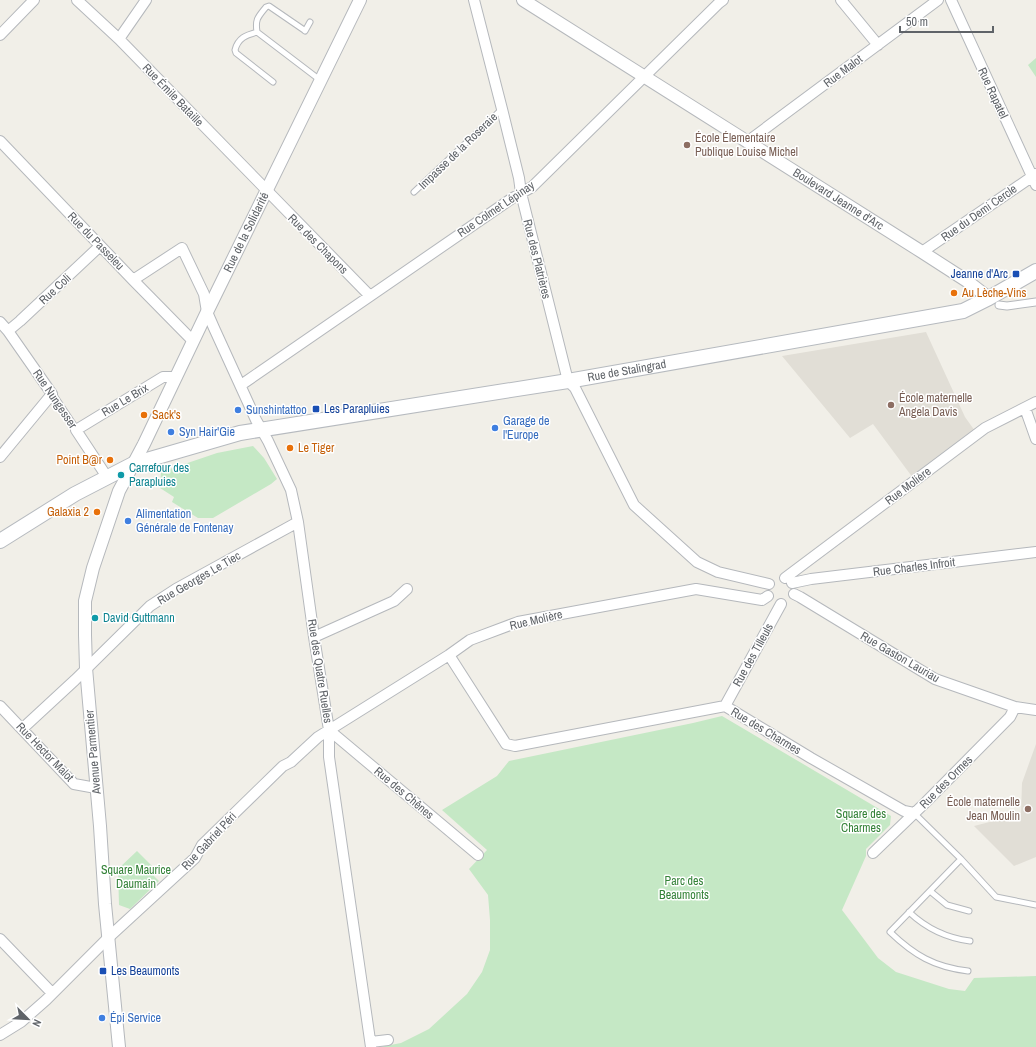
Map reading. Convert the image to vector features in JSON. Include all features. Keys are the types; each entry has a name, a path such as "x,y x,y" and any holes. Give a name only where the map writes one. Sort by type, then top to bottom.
{"main road":[{"path":"994,302 1036,271"},
{"name":"Rue de Stalingrad","path":"0,541 74,494 133,464 240,433 568,381 960,312 994,302"}],"street":[{"path":"0,35 34,0"},
{"name":"Rue Émile Bataille","path":"77,0 119,39 267,191"},
{"path":"119,39 146,0"},
{"name":"Rue des Platrières","path":"474,0 519,178 520,194 568,381 575,388 634,505 697,562 718,572 769,584"},
{"name":"Boulevard Jeanne d'Arc","path":"523,0 922,252 967,281 994,302"},
{"path":"842,0 878,45"},
{"name":"Rue Malot","path":"747,142 938,0"},
{"name":"Rue Rapatel","path":"950,0 1035,178"},
{"name":"Rue Colmet Lépinay","path":"241,385 532,187 720,1"},
{"name":"Rue de la Solidarité","path":"133,464 359,2"},
{"name":"Rue du Passeleu","path":"0,141 193,341"},
{"name":"Rue du Demi Cercle","path":"922,252 1035,178"},
{"name":"Rue des Chapons","path":"267,191 370,296"},
{"name":"Rue Coli","path":"8,330 20,321 100,246"},
{"name":"Rue des Quatre Ruelles","path":"133,280 182,248 204,294 207,312 262,430 292,490 329,730 329,757 371,1044"},
{"name":"Rue de Stalingrad","path":"994,302 1007,306 1036,302"},
{"name":"Rue Nungesser","path":"0,322 8,330 108,477"},
{"name":"Rue Le Brix","path":"76,430 163,377 176,377"},
{"path":"0,457 52,394"},
{"name":"Rue Molière","path":"788,581 985,428 1036,402"},
{"path":"1024,408 1036,438"},
{"name":"Avenue Parmentier","path":"119,1047 86,668 83,601 117,496 133,464"},
{"name":"Rue Georges Le Tiec","path":"22,728 150,606 176,589 298,522"},
{"name":"Rue Charles Infroit","path":"788,581 1036,552"},
{"path":"776,578 788,581 794,587 794,594 790,600 784,604 774,602 768,596 769,584 776,578"},
{"path":"314,637 394,601 407,588"},
{"name":"Rue Molière","path":"329,730 449,655 470,640 518,622 696,589 762,600 768,596"},
{"name":"Rue Gaston Lauriau","path":"794,594 935,679 1015,708 1036,710"},
{"name":"Rue des Tilleuls","path":"726,706 781,604"},
{"name":"Rue des Charmes","path":"449,655 506,744 516,746 726,706 897,808 914,813"},
{"name":"Rue Hector Malot","path":"0,706 74,784 96,788"},
{"name":"Rue des Ormes","path":"873,853 1010,717 1015,708"},
{"name":"Rue des Chênes","path":"329,730 478,856"},
{"name":"Rue Gabriel Péri","path":"0,1035 21,1022 109,937 195,858 202,845 283,766 291,762 318,737 329,730"},
{"path":"0,939 52,993"},
{"path":"371,1044 388,1040"}],"lane":[{"path":"310,22 305,31 271,7 266,7 256,19 257,32 321,81"},
{"path":"257,32 244,36 234,50 273,82"},
{"name":"Impasse de la Roseraie","path":"414,192 502,109"},
{"name":"Rue des Charmes","path":"914,813 996,897 1036,905"},
{"path":"961,860 890,932 908,949 932,962 953,970 968,971"},
{"path":"930,891 947,905 969,911"},
{"path":"909,912 926,927 943,935 970,941"}],"shaded area":[{"name":"École maternelle Angela Davis","path":"926,332 965,417 975,431 913,478 873,424 850,438 782,356"},
{"name":"École maternelle Jean Moulin","path":"1036,744 1036,857 1014,866 974,826 1021,814 1022,783"}],"green space":[{"path":"1036,58 1036,77 1028,65"},
{"path":"253,446 264,458 277,479 213,518 198,518 172,502 174,497 160,488 161,472 217,453"},
{"name":"Parc des Beaumonts","path":"722,716 891,816 890,825 866,849 866,856 842,910 878,958 896,972 949,989 965,991 974,978 1036,976 1036,1047 380,1047 401,1043 429,1029 467,994 482,972 490,950 488,895 469,869 487,850 442,810 497,776 509,761"},
{"name":"Square Maurice Daumain","path":"137,851 158,872 154,876 159,881 130,909 119,905 118,869"}],"place":[{"name":"École Élementaire Publique Louise Michel","path":"687,145"},
{"name":"Jeanne d'Arc","path":"1016,274"},
{"name":"Au Lèche-Vins","path":"954,293"},
{"name":"École maternelle Angela Davis","path":"891,405"},
{"name":"Les Parapluies","path":"316,409"},
{"name":"Sunshintattoo","path":"238,410"},
{"name":"Sack's","path":"144,415"},
{"name":"Garage de l'Europe","path":"495,428"},
{"name":"Syn Hair'Gie","path":"171,432"},
{"name":"Le Tiger","path":"290,448"},
{"name":"Point B@r","path":"110,460"},
{"name":"Carrefour des Parapluies","path":"121,475"},
{"name":"Galaxia 2","path":"97,512"},
{"name":"Alimentation Générale de Fontenay","path":"128,521"},
{"name":"David Guttmann","path":"95,618"},
{"name":"École maternelle Jean Moulin","path":"1028,809"},
{"name":"Les Beaumonts","path":"103,971"},
{"name":"Épi Service","path":"102,1018"}],"park label":[{"name":"Square des Charmes","path":"861,821"}]}
